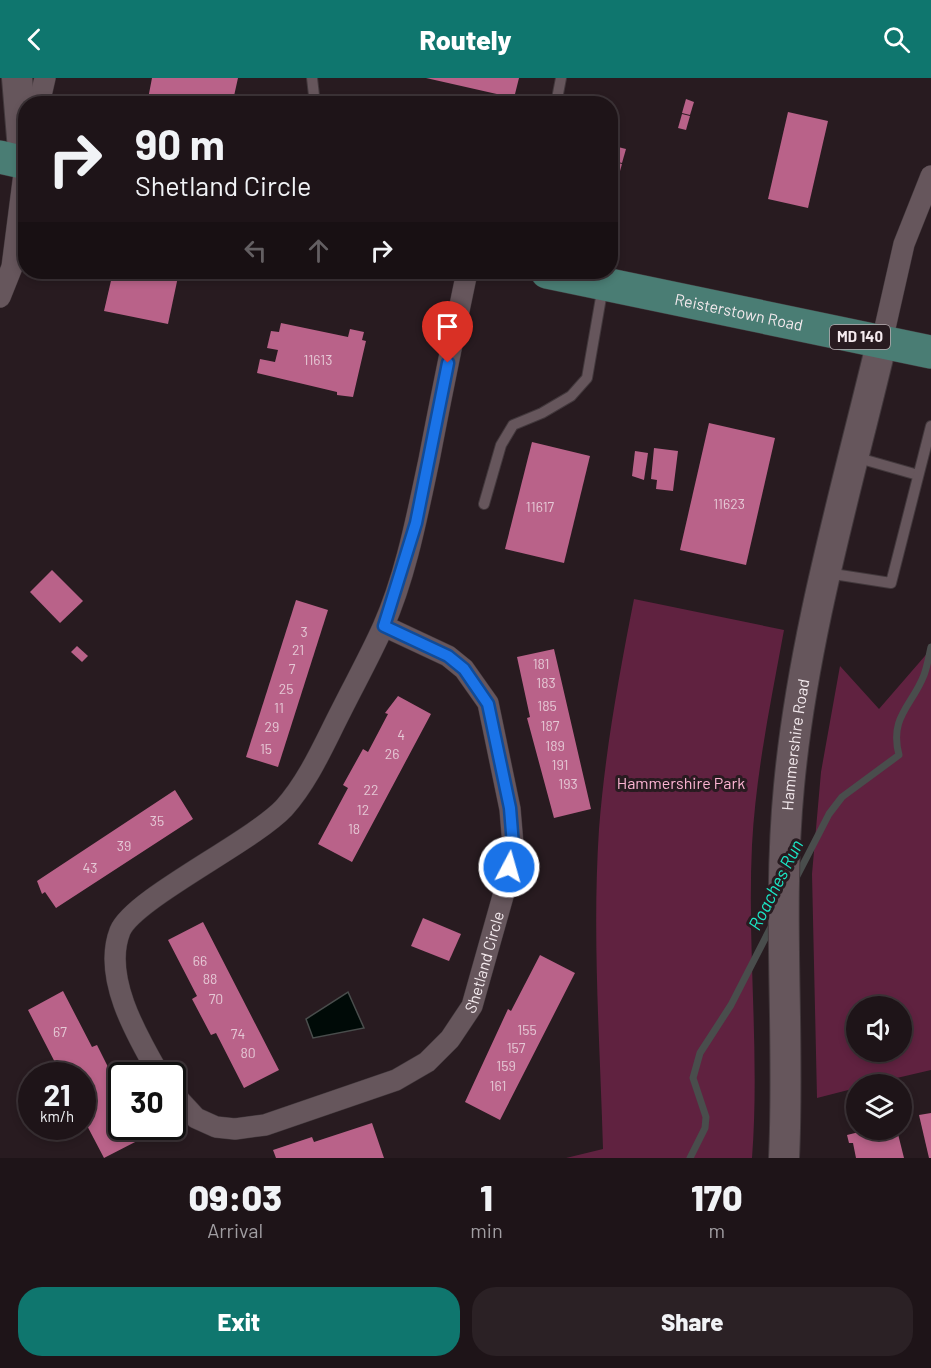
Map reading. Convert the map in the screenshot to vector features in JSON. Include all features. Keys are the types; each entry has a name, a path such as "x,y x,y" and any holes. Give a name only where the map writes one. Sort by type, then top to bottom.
{"main road":[{"name":"Reisterstown Road","path":"583,279 931,352"}],"street":[{"path":"17,78 18,119"},
{"path":"41,96 45,78"},
{"path":"0,297 12,267 18,175"},
{"path":"882,341 904,244 931,176"},
{"path":"153,1062 120,995 114,968 114,955 122,928 139,909 247,838 283,809 305,780 384,626 416,523 466,279"},
{"name":"Hammershire Road","path":"784,1158 783,857 789,784 800,708 827,573 882,341"},
{"name":"Shetland Circle","path":"186,1107 196,1118 216,1127 235,1129 265,1125 396,1080 435,1054 450,1039 472,1006 505,890 513,845 510,808 488,704 464,669 448,656 384,626"}],"lane":[{"path":"558,96 561,78"},
{"path":"484,504 501,445 513,425 542,413 571,396 587,378 604,283"},
{"path":"827,573 891,583 931,426"},
{"path":"854,457 918,475"}],"green space":[{"name":"Hammershire Park","path":"634,599 784,630 760,764 752,845 751,923 755,1080 752,1158 566,1158 603,1149 596,949 599,829 613,714"},
{"path":"931,649 931,1070 912,1074 846,1074 846,1091 817,1098 812,874 821,772 840,666 879,709"}],"shaded area":[{"path":"348,992 364,1028 313,1038 306,1019"}],"building":[{"path":"152,78 238,78 234,96 149,96"},
{"path":"426,78 519,78 514,96 505,96"},
{"path":"686,99 694,102 690,115 682,113"},
{"path":"788,112 828,121 808,208 768,199"},
{"path":"682,114 690,116 686,130 678,128"},
{"path":"618,147 626,149 622,163 618,162"},
{"path":"618,163 622,164 618,178"},
{"path":"111,279 178,279 168,324 104,311"},
{"path":"281,323 348,337 350,329 364,332 362,340 366,341 353,397 337,395 337,392 257,373 260,359 275,362 278,350 267,348 271,331 279,332"},
{"path":"709,423 775,438 746,565 680,550"},
{"path":"532,442 590,456 564,563 505,549"},
{"path":"654,448 678,451 673,491 656,489 657,480 651,479"},
{"path":"635,451 648,453 644,480 632,476"},
{"path":"52,570 83,601 60,623 30,592"},
{"path":"296,600 328,610 278,767 246,757"},
{"path":"77,646 88,656 82,662 71,652"},
{"path":"554,649 591,809 554,818 527,718 530,717 517,657"},
{"path":"398,696 431,714 352,862 318,844 348,788 343,785 363,749 368,752 388,714 385,713"},
{"path":"175,790 193,819 56,908 45,892 42,894 37,881"},
{"path":"423,918 461,934 449,961 411,946"},
{"path":"203,922 279,1070 244,1088 216,1033 211,1035 192,999 197,996 168,940"},
{"path":"540,955 575,973 500,1120 465,1102 508,1009 511,1011"},
{"path":"63,991 92,1047 97,1045 108,1067 108,1140 139,1140 104,1158 95,1140 96,1062 55,1062 28,1010"},
{"path":"931,1113 931,1158 929,1158 919,1115"},
{"path":"372,1123 384,1158 276,1158 273,1150 312,1137 314,1142"},
{"path":"848,1140 900,1140 904,1158 856,1158 853,1143 849,1143"}],"waterway":[{"name":"Roaches Run","path":"795,880 829,814 842,797 899,755 897,742 899,721 924,675 931,647"},
{"name":"Roaches Run","path":"690,1158 705,1128 706,1117 693,1078 700,1053 731,1005 772,925"}],"route":[{"path":"448,363 416,523 384,626 448,656 464,669 488,704 510,808 513,845 509,867"}]}
